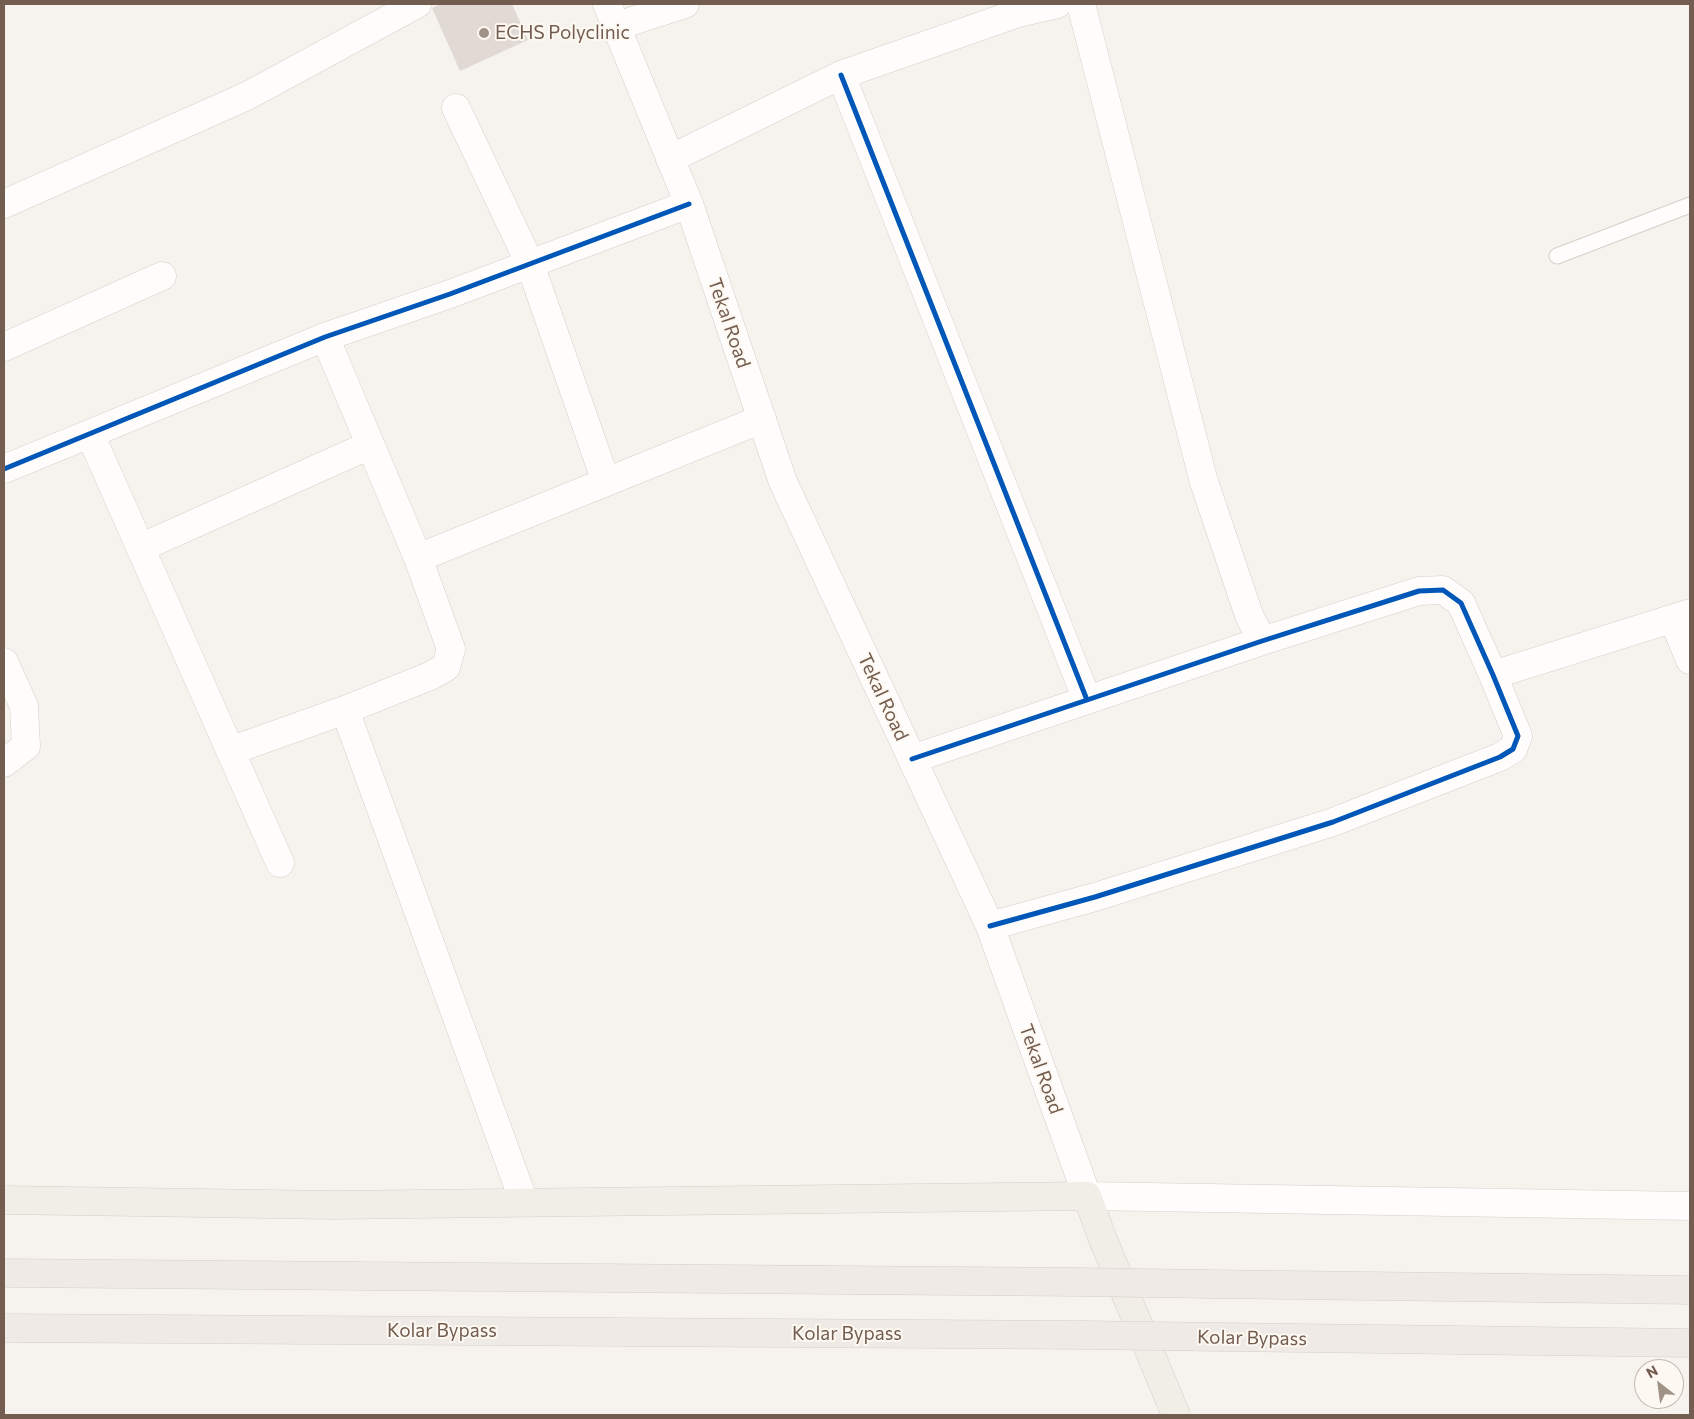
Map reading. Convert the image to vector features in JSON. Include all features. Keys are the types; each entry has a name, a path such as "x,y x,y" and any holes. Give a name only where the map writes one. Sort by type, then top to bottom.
{"highway":[{"path":"4,1273 1078,1282 1690,1290"},
{"name":"Kolar Bypass","path":"4,1328 1084,1335 1690,1343"}],"main road":[{"path":"4,1200 333,1205 1087,1196"},
{"name":"Tekal Road","path":"1087,1196 1102,1237 1176,1415"}],"street":[{"path":"4,204 248,96 417,4"},
{"path":"612,15 685,4"},
{"path":"670,159 840,75 1018,13 1057,4"},
{"path":"1081,4 1204,482 1249,615 1262,641"},
{"name":"Tekal Road","path":"612,15 689,204 783,482 990,926 1087,1196"},
{"path":"840,75 1087,700"},
{"path":"456,108 530,264 606,482"},
{"path":"4,469 325,338 689,204"},
{"path":"4,347 162,276"},
{"path":"230,751 345,710 430,676 446,667 451,649 418,558 325,338"},
{"path":"418,558 762,419"},
{"path":"90,434 280,863"},
{"path":"140,548 370,445"},
{"path":"912,759 1262,641 1419,591 1443,590 1462,603 1494,675 1518,736 1513,749 1500,757 1333,822 1095,897 990,926"},
{"path":"1494,675 1682,616 1690,660"},
{"path":"4,662 24,706 26,746 4,763"},
{"path":"345,710 524,1202"},
{"path":"1087,1196 1690,1206"}],"lane":[{"path":"1557,256 1690,205"}],"building":[{"path":"440,4 512,4 528,40 460,71 432,8"}],"cycle path":[{"path":"841,75 1087,700"},
{"path":"4,469 325,337 450,294 689,204"},
{"path":"912,759 1262,641 1419,591 1443,590 1461,603 1518,736 1513,749 1500,757 1333,822 1095,897 990,926"}],"place":[{"name":"ECHS Polyclinic","path":"484,33"}]}
